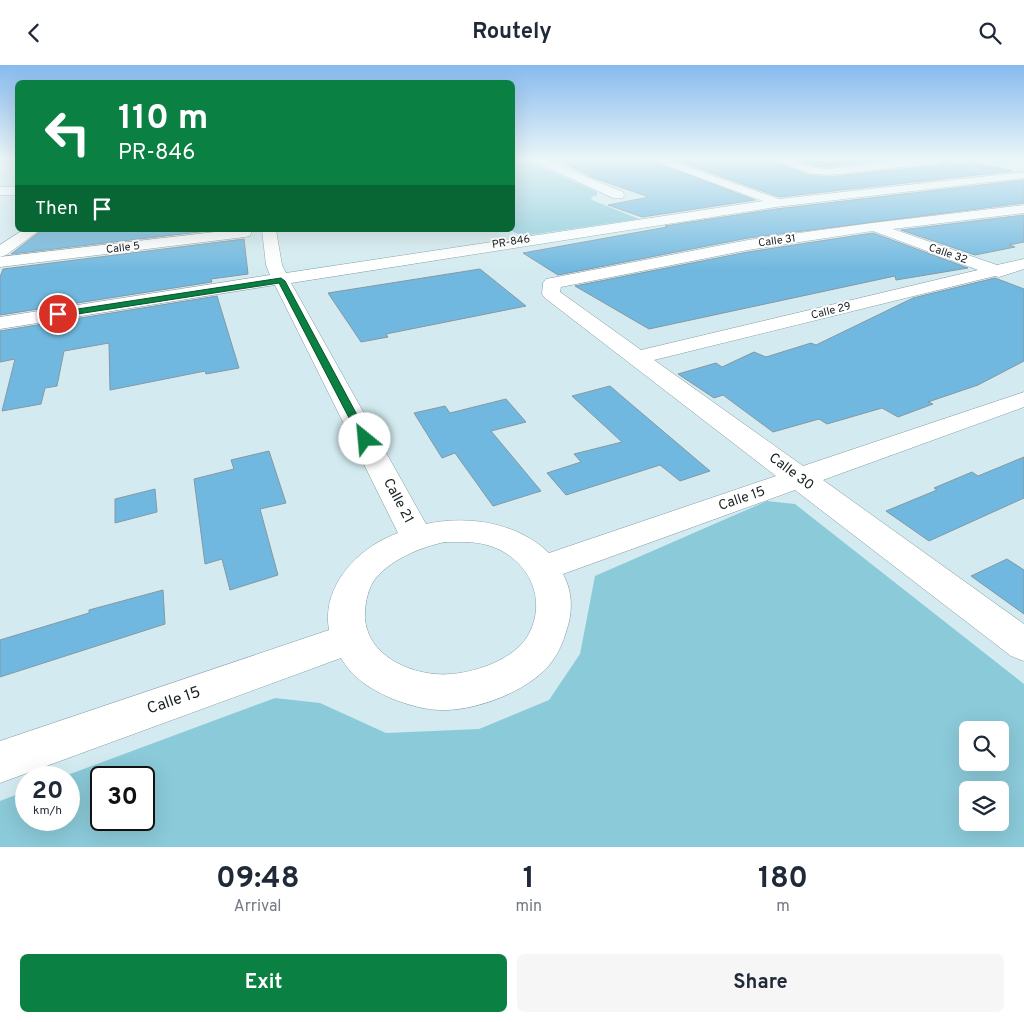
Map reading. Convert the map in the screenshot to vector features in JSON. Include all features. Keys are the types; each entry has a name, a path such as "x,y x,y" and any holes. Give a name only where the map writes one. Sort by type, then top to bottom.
{"street":[{"path":"764,196 780,202"},
{"name":"PR-846","path":"0,323 281,281 508,242 780,202 830,196"},
{"name":"Calle 31","path":"558,299 551,294 552,283 748,245 872,227 1024,209"},
{"name":"Calle 32","path":"872,227 1024,280"},
{"path":"0,252 30,232"},
{"name":"Calle 5","path":"0,262 237,232"},
{"name":"Calle 21","path":"269,232 274,265 281,281 416,536"},
{"name":"Calle 29","path":"638,357 1024,264"},
{"name":"Calle 30","path":"558,299 1024,645"},
{"name":"Calle 15","path":"544,568 1024,399"},
{"path":"455,531 474,531 502,538 525,551 544,568 554,593 554,621 539,649 512,673 476,689 435,692 396,684 366,665 349,639 346,607 358,576 384,552 416,536 455,531"},
{"name":"Calle 15","path":"0,762 349,639"}],"shaded area":[{"path":"515,196 593,196 592,200 639,219 530,235 520,235 514,232"},
{"path":"767,501 795,504 1024,684 1024,847 0,847 0,801 15,795 15,831 80,831 80,770 90,767 90,831 155,831 155,766 92,766 275,698 320,703 386,733 479,729 549,700 580,654 595,576"}],"building":[{"path":"648,196 746,196 755,200 642,217 608,205 649,197"},
{"path":"883,196 1024,196 1024,203 748,238 558,275 523,253 667,227 665,226 776,209"},
{"path":"1024,215 1024,242 1009,245 1015,247 975,255 901,230"},
{"path":"39,232 199,232 11,254"},
{"path":"873,233 968,268 896,280 895,276 649,329 575,286 748,252"},
{"path":"244,239 248,274 211,279 212,282 0,315 0,277 3,269"},
{"path":"480,269 526,306 386,334 388,337 361,342 328,293"},
{"path":"995,278 1024,289 1024,361 978,385 928,402 933,404 898,417 882,408 827,424 819,419 773,432 723,395 714,398 678,374 716,363 722,367 754,352 766,357 811,343 816,345 913,298"},
{"path":"217,296 239,368 206,374 205,371 110,390 109,343 64,351 57,386 45,388 41,404 2,411 15,359 0,362 0,331"},
{"path":"610,386 710,471 680,481 660,465 566,495 547,473 581,462 574,454 622,442 572,396"},
{"path":"506,399 526,422 491,431 541,491 493,506 455,453 442,458 414,413 445,406 450,413"},
{"path":"269,451 286,503 260,509 278,575 230,590 222,559 205,564 194,479 234,469 231,460"},
{"path":"1024,457 1024,498 929,541 886,511 937,490 934,488 972,472 978,476"},
{"path":"155,489 157,512 115,523 115,499"},
{"path":"1007,559 1024,570 1024,614 971,576"},
{"path":"163,590 165,624 0,677 0,640 89,613 89,610"}],"route":[{"path":"58,314 281,281 365,439"}]}
